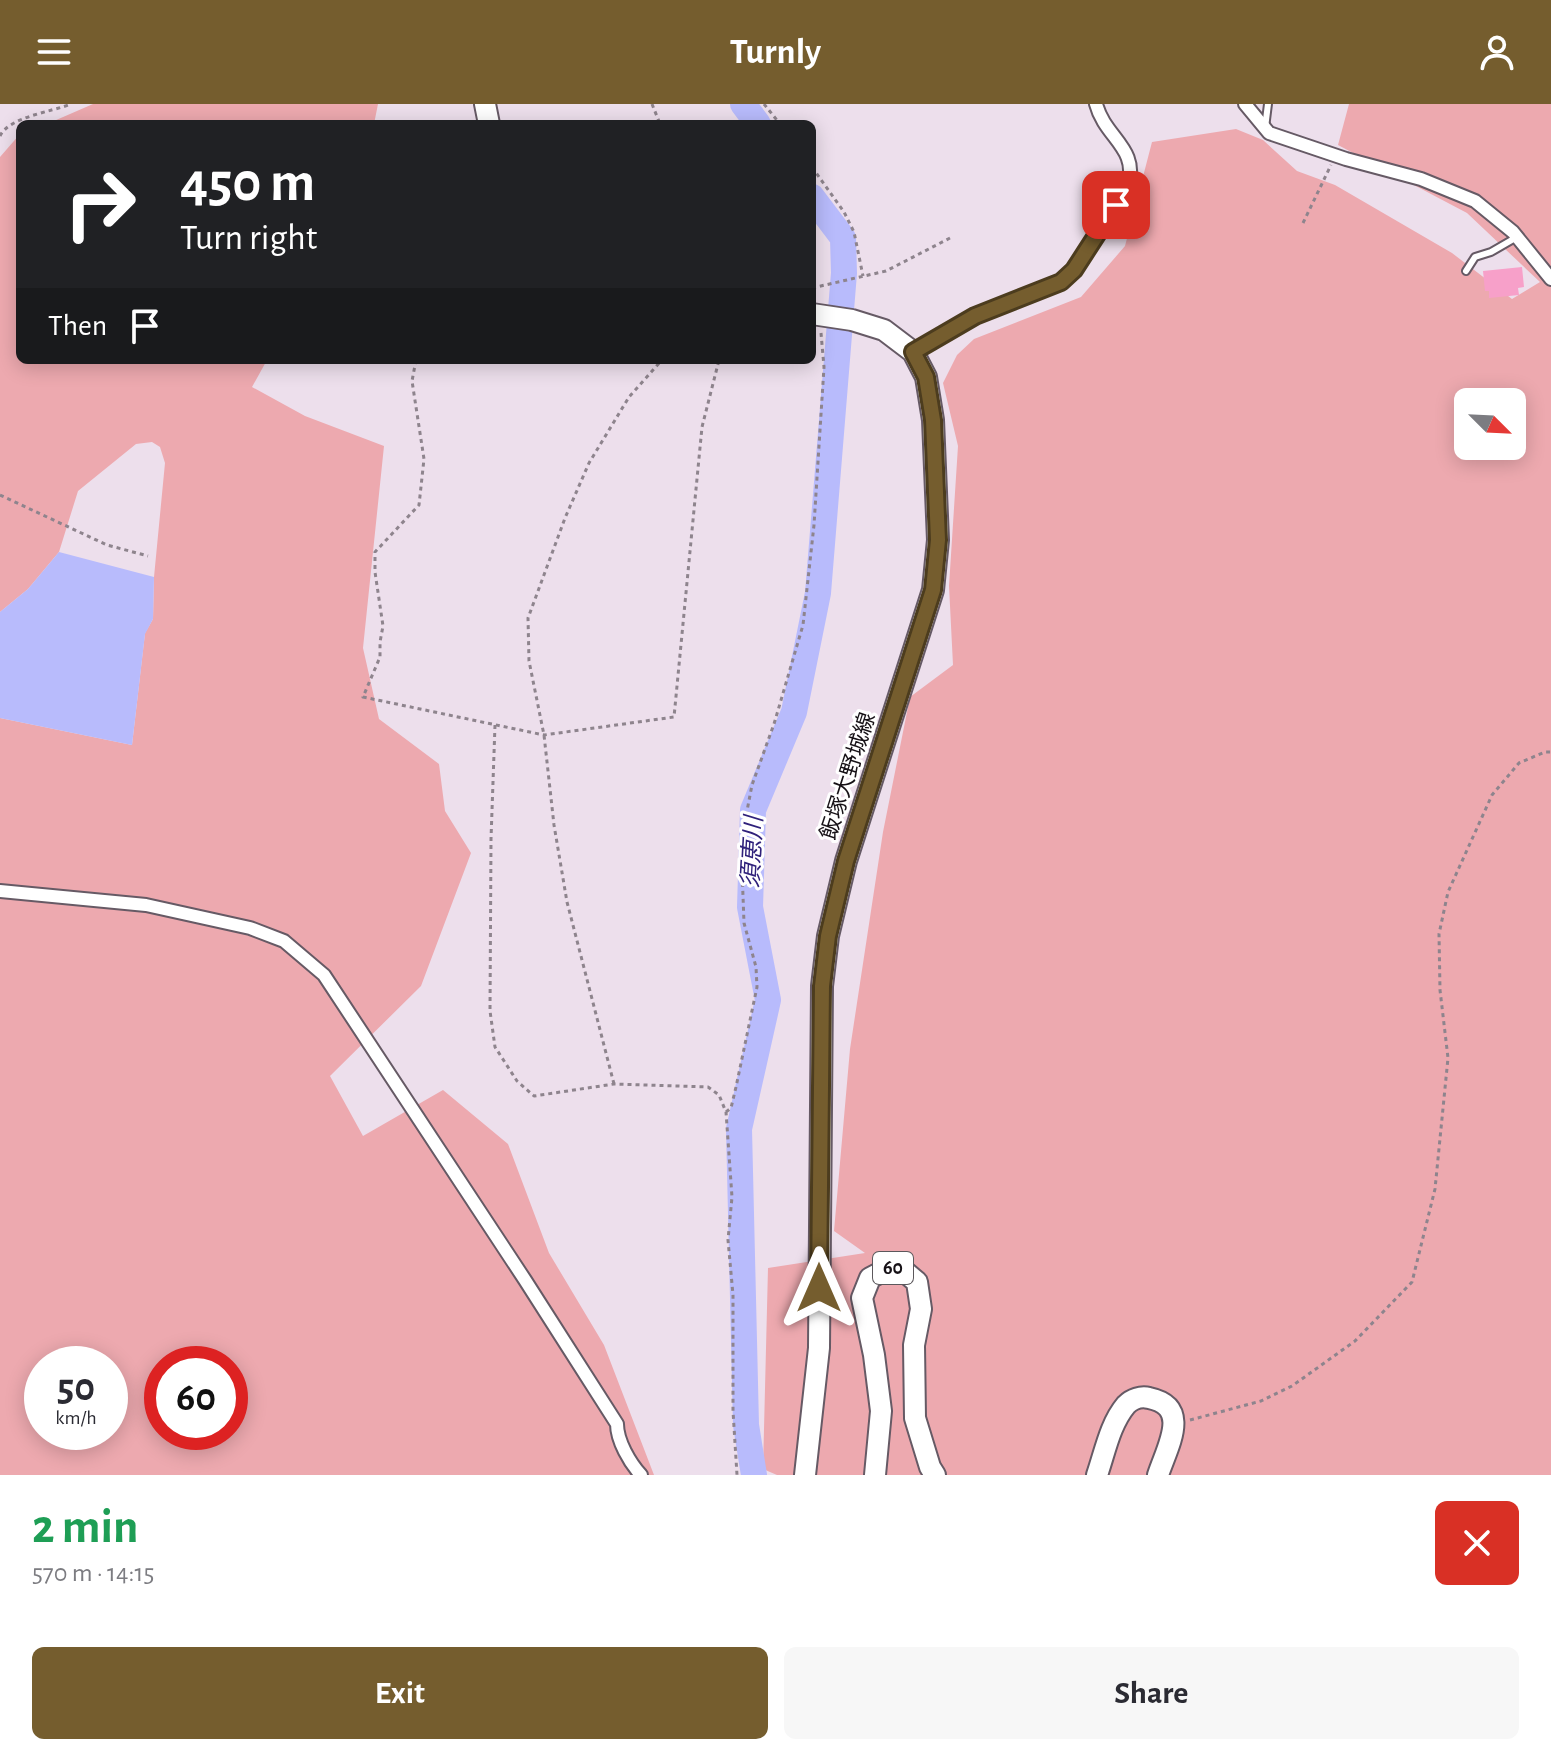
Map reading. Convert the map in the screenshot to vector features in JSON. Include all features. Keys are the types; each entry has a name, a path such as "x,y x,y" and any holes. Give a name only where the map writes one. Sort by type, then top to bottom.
{"main road":[{"path":"820,315 852,320 884,330 913,352"},
{"name":"飯塚大野城線","path":"805,1475 819,1348 822,986 828,936 846,861 935,577 938,540 933,420 926,377 913,352"},
{"name":"60","path":"875,1475 881,1411 862,1298 870,1278 889,1268 904,1271 917,1282 921,1309 914,1345 915,1418 935,1475"},
{"path":"1097,1475 1116,1420 1129,1402 1143,1396 1161,1400 1172,1412 1175,1425 1158,1475"}],"street":[{"path":"913,352 975,316 1045,291 1074,270 1128,185 1132,172 1131,160 1100,118 1096,104"},
{"path":"1245,104 1269,133 1421,179 1475,201 1517,237 1551,279"},
{"path":"0,891 146,905 250,928 284,941 324,975 534,1293 617,1424 616,1430 641,1475"}],"lane":[{"path":"1265,128 1268,104"},
{"path":"1466,271 1475,257 1517,237"}],"path":[{"path":"18,120 71,104"},
{"path":"764,104 777,120"},
{"path":"0,136 3,129 16,121"},
{"path":"1303,223 1335,155"},
{"path":"816,173 854,232 863,276"},
{"path":"816,287 886,271 950,238"},
{"path":"726,1112 731,1108 757,987 756,967 744,923 742,830 752,785 774,724 803,625 814,525 824,367 820,315"},
{"path":"415,364 412,381 424,459 423,483 419,505 375,552 383,626 380,657 363,697 544,735 674,717 702,427 718,364"},
{"path":"614,1084 567,902 544,735 529,661 528,618 589,463 629,397 658,364"},
{"path":"0,495 107,545 148,556"},
{"path":"495,724 490,1011 495,1047 517,1081 534,1096 614,1084 708,1087 719,1095 726,1112 732,1197 728,1240 733,1295 733,1411 737,1475"},
{"path":"1175,1425 1261,1401 1292,1386 1355,1341 1412,1282 1435,1189 1448,1058 1440,990 1439,934 1448,892 1492,795 1519,763 1551,752"}],"shaded area":[{"path":"93,104 378,104 375,120 56,120"},
{"path":"1349,104 1551,104 1551,1475 777,1475 763,1469 768,1268 865,1253 834,1231 850,1049 883,832 910,697 953,665 949,586 958,446 943,383 957,355 974,339 1081,297 1125,246 1152,142 1236,129 1263,140 1297,171 1335,185 1452,253 1512,299 1540,282 1467,213 1338,145"},
{"path":"16,139 16,364 265,364 252,387 305,416 384,446 363,648 379,719 439,764 445,811 471,853 421,986 330,1076 363,1136 443,1090 508,1144 549,1253 604,1345 654,1475 0,1475 0,718 132,745 145,633 153,619 165,463 160,447 152,442 136,444 78,491 59,552 28,589 0,612 0,157"}],"water":[{"path":"59,552 154,577 153,619 145,634 132,745 0,718 0,612 28,589"}],"building":[{"path":"1522,267 1524,287 1518,288 1519,295 1489,298 1483,271"}],"waterway":[{"name":"須恵川","path":"743,104 755,120"},
{"name":"須恵川","path":"754,1475 746,1425 739,1129 768,1000 750,907 753,810 794,712 818,593 844,273 843,238 816,202"}],"route":[{"path":"819,1288 822,986 828,936 846,861 933,590 938,540 933,420 926,377 913,352 975,316 1045,291 1061,282 1074,270 1116,205"}]}
